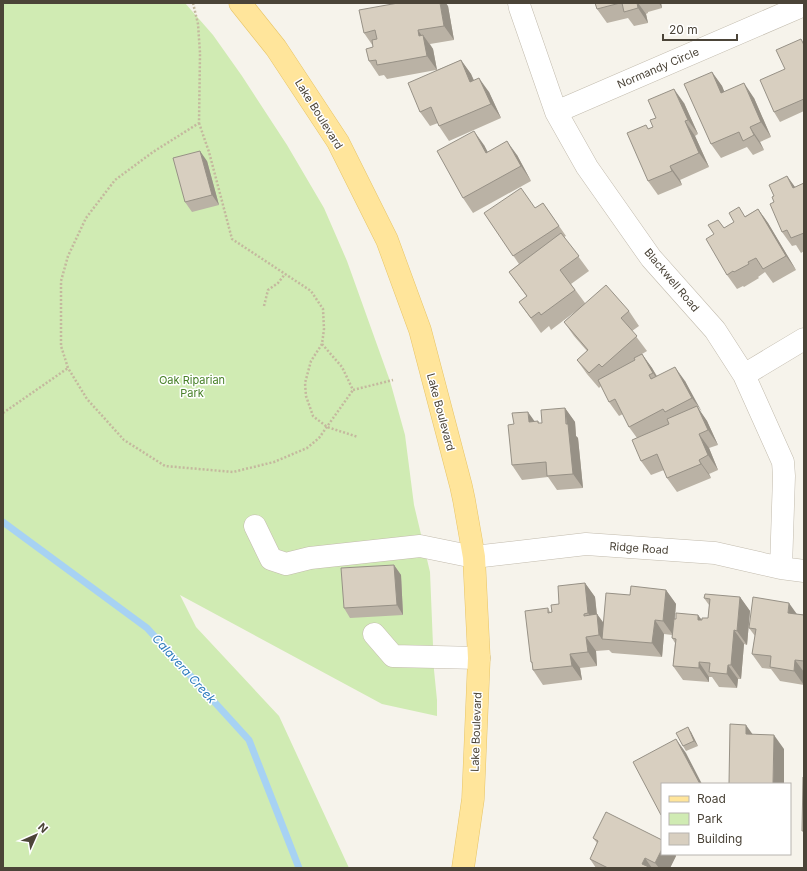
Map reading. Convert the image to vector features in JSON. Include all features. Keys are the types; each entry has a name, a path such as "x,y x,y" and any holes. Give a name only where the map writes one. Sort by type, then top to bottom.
{"main road":[{"name":"Lake Boulevard","path":"240,3 276,48 338,142 387,240 420,330 461,486 474,557 479,658 473,799 463,868"}],"street":[{"name":"Blackwell Road","path":"519,3 556,112 587,166 651,258 715,330 744,375 783,462 784,476 781,568"},
{"name":"Normandy Circle","path":"556,112 804,5"},
{"path":"744,375 804,338"},
{"name":"Ridge Road","path":"255,526 271,559 286,564 310,558 420,546 474,557 586,544 715,552 781,568 804,571"},
{"path":"374,634 393,656 479,658"}],"path":[{"path":"193,3 198,24 200,53 199,123 210,152 232,239 311,291 323,309 324,329 322,344 311,361 305,383 306,396 313,416 327,427 358,437"},
{"path":"199,123 153,152 115,180 86,218 68,256 61,281 62,346 68,368 87,399 124,440 165,466 233,472 274,462 307,448 319,438 352,390 393,380"},
{"path":"264,306 268,290 278,283 285,274"},
{"path":"322,344 342,367 352,390"},
{"path":"3,413 68,368"}],"green space":[{"name":"Oak Riparian Park","path":"3,3 185,3 213,35 287,145 324,208 347,261 390,381 405,435 414,505 430,572 437,716 382,704 180,595 196,627 279,716 349,868 3,868"}],"building":[{"path":"398,3 440,3 444,26 418,30 419,36 423,35 427,56 377,65 376,60 369,61 366,49 373,47 372,40 377,39 375,30 364,33 359,10"},
{"path":"595,3 620,3 597,9"},
{"path":"622,3 637,3 638,8 624,12"},
{"path":"801,39 804,45 804,99 774,112 760,80 785,69 776,50"},
{"path":"461,60 470,82 479,78 491,104 439,126 431,107 420,112 408,83"},
{"path":"712,72 721,93 744,83 761,122 750,127 754,135 743,141 739,132 711,144 684,84"},
{"path":"674,89 688,120 685,121 699,153 670,166 672,171 648,181 627,133 646,125 648,129 653,127 650,120 656,118 648,100"},
{"path":"474,131 486,153 507,141 521,166 463,198 437,151"},
{"path":"200,151 212,195 185,202 173,158"},
{"path":"787,176 793,188 804,183 804,233 791,238 787,230 782,232 770,204 774,202 772,197 774,196 769,185"},
{"path":"521,188 535,208 543,203 559,226 513,256 484,213"},
{"path":"739,207 745,217 758,209 786,256 763,269 756,258 748,262 749,264 727,275 706,239 714,234 708,225 718,220 724,228 734,222 729,213"},
{"path":"561,233 579,256 560,270 575,290 541,315 539,312 531,318 519,302 527,296 509,272"},
{"path":"606,285 629,311 621,318 637,336 602,367 599,364 589,373 577,360 588,350 564,322"},
{"path":"642,354 653,373 649,375 651,379 675,367 692,398 665,412 663,409 629,427 615,399 609,402 598,380 635,360 634,358"},
{"path":"697,406 708,430 699,434 708,455 699,460 701,464 667,478 657,454 641,461 632,440 669,424 667,419"},
{"path":"565,408 573,474 547,476 546,462 512,465 508,425 514,424 512,413 528,412 529,422 538,421 538,423 542,423 541,410"},
{"path":"394,565 397,605 344,608 341,568"},
{"path":"585,583 588,613 584,614 584,616 597,614 599,635 586,637 588,652 570,654 572,666 533,670 525,611 548,608 548,613 552,612 551,605 559,604 558,586"},
{"path":"631,586 666,590 663,621 655,620 652,643 602,639 606,593 630,595"},
{"path":"705,594 740,597 737,631 734,630 731,665 728,665 727,674 709,672 710,663 699,662 699,668 673,666 676,639 672,638 676,613 698,615 698,620 708,618 710,599 704,598"},
{"path":"753,597 789,603 788,613 804,615 804,661 795,660 794,671 770,667 771,656 752,654 756,629 749,628"},
{"path":"730,724 746,725 746,734 774,735 773,783 729,783"},
{"path":"688,727 694,741 683,746 676,733"},
{"path":"676,739 699,783 661,783 661,815 633,762"},
{"path":"803,777 804,831 802,831"},
{"path":"606,812 661,840 661,851 655,863 645,858 642,864 651,868 608,868 590,859 598,841 593,838"}],"waterway":[{"name":"Calavera Creek","path":"3,522 147,628 249,740 299,868"}]}
